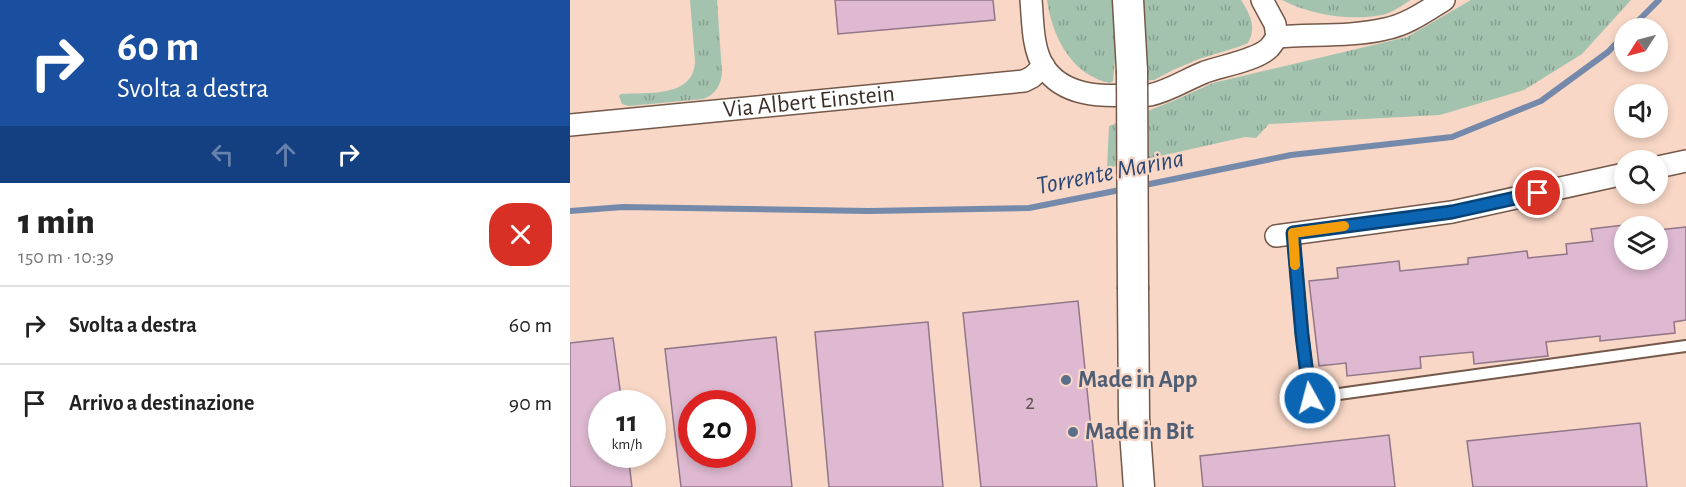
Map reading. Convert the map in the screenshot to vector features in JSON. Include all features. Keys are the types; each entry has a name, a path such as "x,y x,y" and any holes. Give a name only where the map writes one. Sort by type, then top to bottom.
{"street":[{"path":"1031,0 1034,33 1044,66 1052,76 1064,84 1083,93 1105,97 1150,95 1199,74 1248,59 1269,49 1277,37 1275,24 1262,0"},
{"path":"1128,0 1132,71 1134,417 1139,487"},
{"path":"1277,37 1360,33 1387,29 1417,17 1444,0"},
{"name":"Via Albert Einstein","path":"570,125 1024,81 1044,66"},
{"path":"1668,165 1686,161"},
{"path":"1284,234 1452,212 1614,176"}],"lane":[{"path":"1284,234 1302,335 1310,398 1686,346"}],"green space":[{"path":"690,0 717,0 722,73 717,89 703,99 629,106 622,104 619,96 621,94 667,91 686,82 692,74 695,62"},
{"path":"1047,0 1114,0 1113,81 1110,83 1096,79 1074,63 1053,27"},
{"path":"1141,0 1241,0 1251,21 1251,37 1248,43 1241,46 1199,59 1154,80 1144,81"},
{"path":"1282,0 1411,0 1386,14 1344,17 1305,10"},
{"path":"1471,0 1631,0 1582,54 1524,90 1440,115 1269,124 1256,138 1245,137 1107,168 1109,126 1213,83 1407,37"}],"building":[{"path":"835,0 993,0 995,20 838,34"},
{"path":"1614,226 1614,270 1668,270 1668,229 1686,227 1686,320 1674,322 1675,333 1600,341 1600,336 1546,342 1548,356 1474,364 1473,352 1420,357 1421,368 1347,376 1346,363 1319,366 1309,281 1338,278 1337,268 1399,261 1400,271 1468,264 1468,258 1527,251 1528,258 1567,254 1566,244 1593,241 1591,229"},
{"path":"1078,301 1097,487 981,487 963,313"},
{"path":"928,322 943,487 829,487 815,332"},
{"path":"776,337 792,487 681,487 679,468 756,468 756,390 678,390 678,461 665,349"},
{"path":"613,338 620,390 588,390 588,468 630,468 632,487 570,487 570,343"},
{"path":"1640,423 1647,487 1473,487 1467,441"},
{"path":"1389,435 1395,487 1203,487 1200,456"}],"waterway":[{"name":"Torrente Marina","path":"1641,18 1659,0"},
{"name":"Torrente Marina","path":"1140,186 1291,155 1452,137 1541,101 1614,46"},
{"name":"Torrente Marina","path":"570,211 623,207 869,211 1029,208 1125,189"}],"slow traffic":[{"path":"1295,265 1293,233 1344,226"}],"place":[{"name":"Made in App","path":"1066,380"},
{"name":"Made in Bit","path":"1073,432"}],"route":[{"path":"1310,398 1293,233 1452,212 1538,193"}]}
